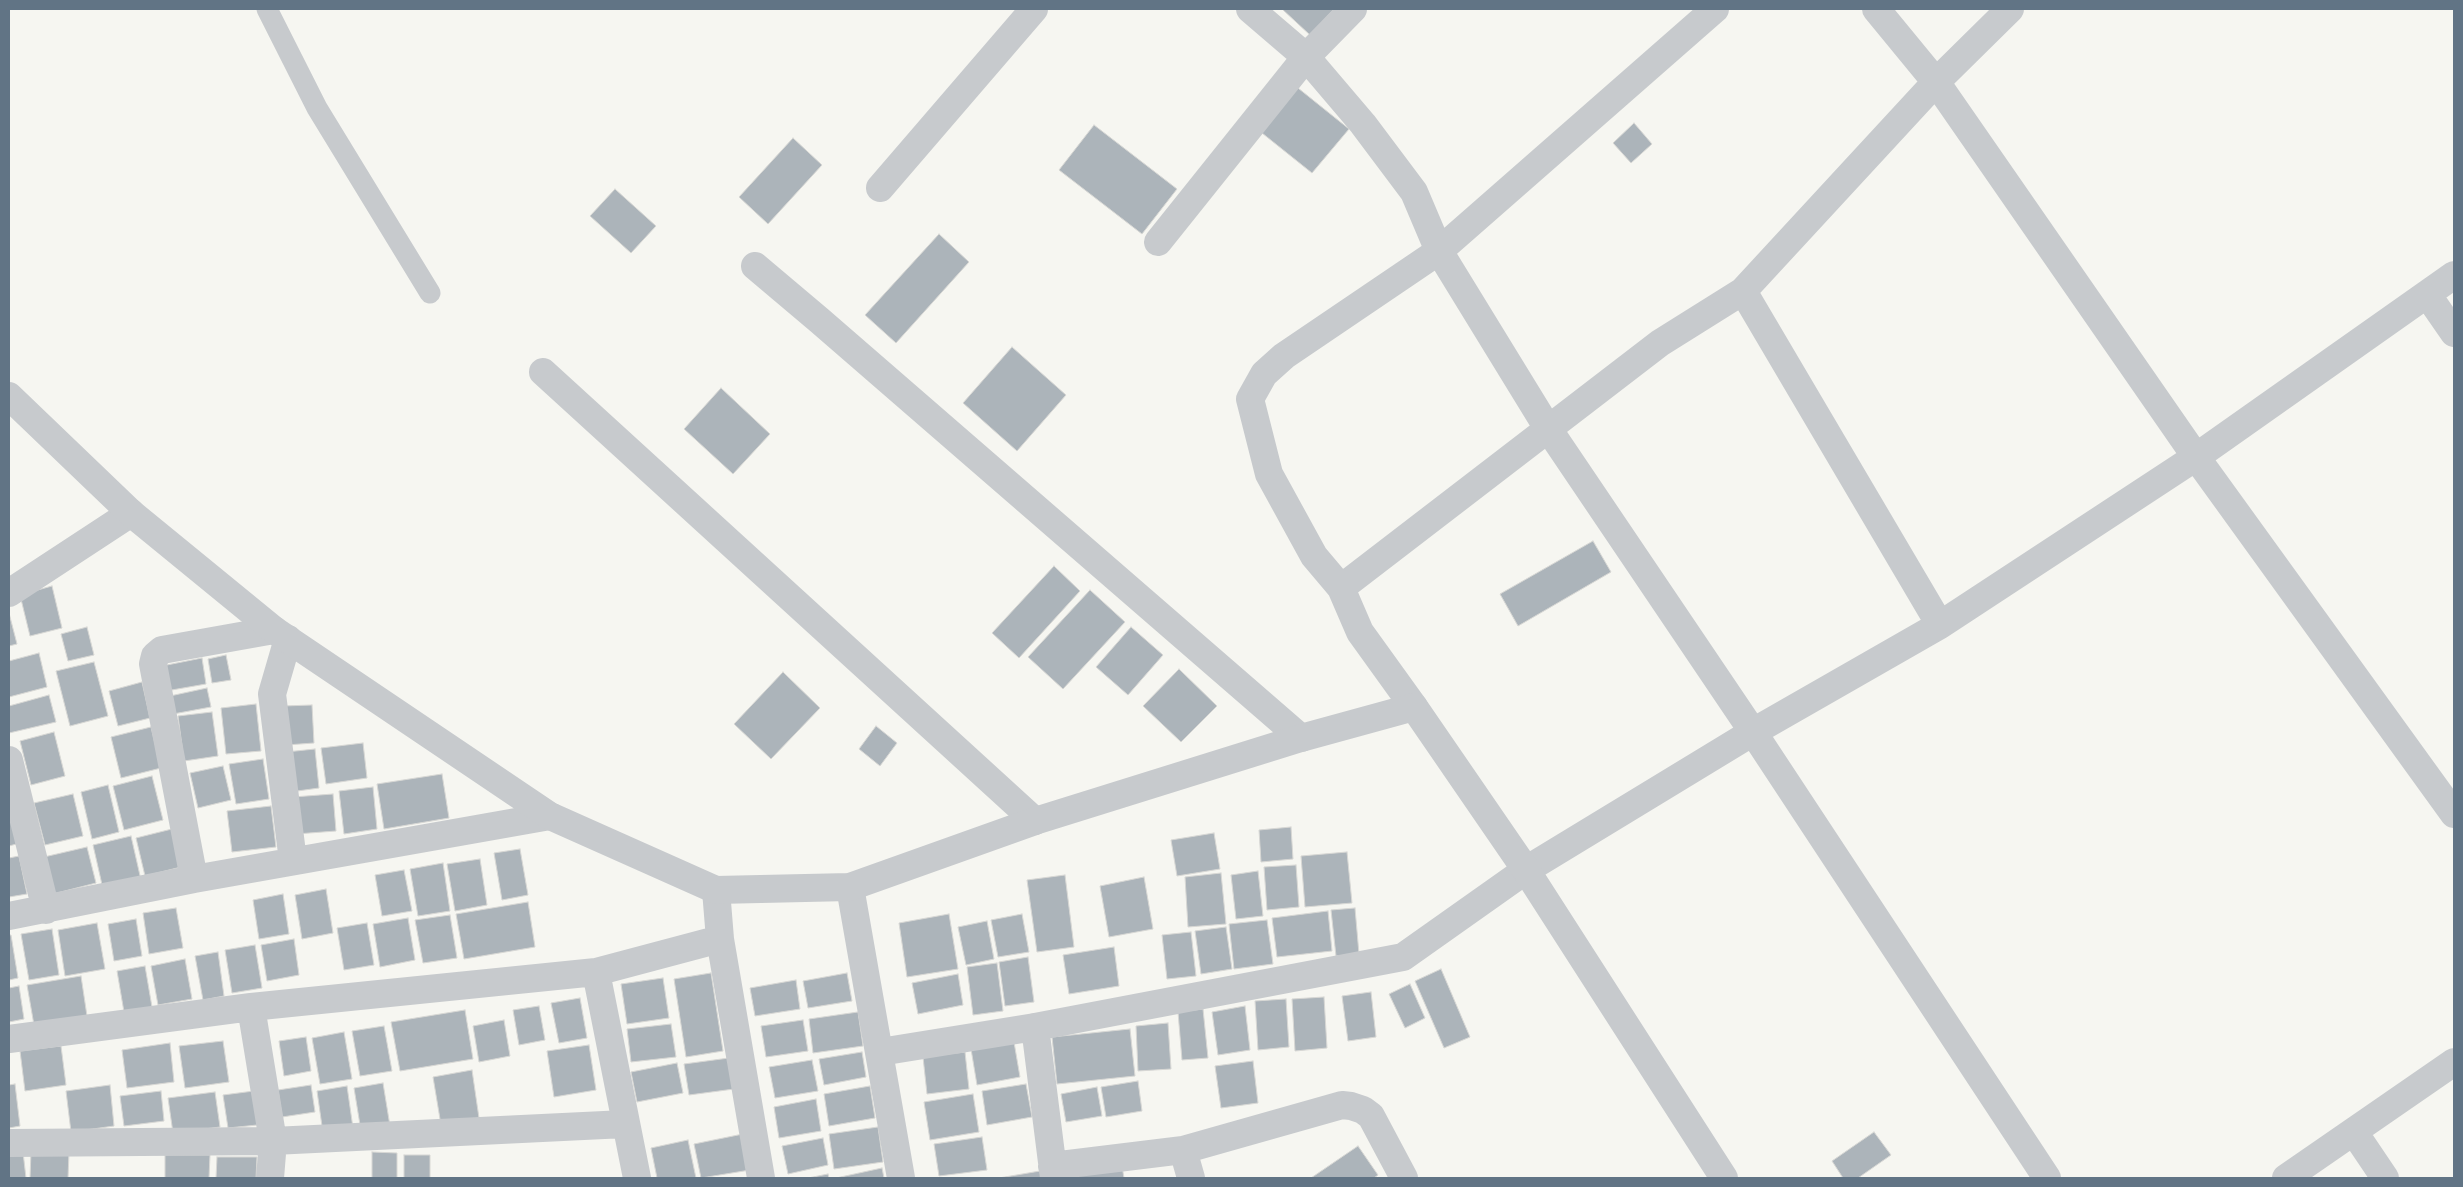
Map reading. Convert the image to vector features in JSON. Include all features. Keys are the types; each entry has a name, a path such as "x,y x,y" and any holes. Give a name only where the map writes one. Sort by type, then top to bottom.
{"street":[{"path":"880,188 1034,9"},
{"path":"1250,9 1306,57 1362,124 1414,192 1439,251 1548,427 1753,732 2047,1178"},
{"path":"1158,242 1306,57 1353,9"},
{"path":"1715,9 1439,251 1284,356 1264,374 1250,399 1269,474 1314,556 1341,588 1360,632 1526,870 1724,1178"},
{"path":"1876,9 1936,82 2196,457 2454,814"},
{"path":"1341,588 1548,427 1660,343 1743,291 1936,82 2010,9"},
{"path":"755,266 1301,738"},
{"path":"880,1052 1035,1027 1403,957 1526,870 1753,732 1940,625 2196,457 2454,276"},
{"path":"1743,291 1940,625"},
{"path":"2427,294 2454,333"},
{"path":"542,372 1036,821"},
{"path":"9,396 130,513 281,635 550,816 716,890 850,887 1036,821 1301,738 1414,707"},
{"path":"9,593 130,513"},
{"path":"281,635 272,694 293,861"},
{"path":"194,879 153,664 155,656 162,650 281,635"},
{"path":"9,760 13,797 46,910"},
{"path":"9,916 194,879 550,816"},
{"path":"850,887 901,1178"},
{"path":"716,890 720,939 761,1178"},
{"path":"9,1038 251,1007 596,972 720,939"},
{"path":"596,972 637,1178"},
{"path":"251,1007 272,1142 270,1178"},
{"path":"1035,1027 1053,1172 1183,1150 1342,1106 1351,1106 1363,1110 1370,1116 1404,1178"},
{"path":"2286,1178 2454,1062"},
{"path":"9,1143 272,1142 625,1124"},
{"path":"2354,1132 2385,1178"},
{"path":"1183,1150 1191,1178"}],"lane":[{"path":"268,9 317,108 430,293"}],"building":[{"path":"1282,9 1334,9 1310,35"},
{"path":"1293,84 1349,129 1312,173 1257,129"},
{"path":"1634,123 1652,144 1631,163 1613,143"},
{"path":"1094,125 1177,189 1142,234 1059,170"},
{"path":"793,138 822,165 768,224 739,197"},
{"path":"615,189 656,226 631,253 590,216"},
{"path":"939,234 969,262 896,343 865,315"},
{"path":"1012,347 1066,395 1017,451 963,403"},
{"path":"721,388 770,434 733,474 684,429"},
{"path":"1593,541 1611,572 1518,626 1500,594"},
{"path":"1054,566 1080,591 1019,658 992,633"},
{"path":"52,586 62,628 30,636 20,595"},
{"path":"1090,590 1125,622 1063,689 1028,657"},
{"path":"9,613 17,644 9,646"},
{"path":"87,627 94,655 68,661 61,634"},
{"path":"1131,627 1163,655 1128,695 1096,667"},
{"path":"39,653 47,687 9,697 9,661"},
{"path":"226,655 231,680 212,683 208,659"},
{"path":"202,658 206,684 166,691 162,666"},
{"path":"94,662 108,716 70,726 56,671"},
{"path":"1179,669 1217,706 1181,742 1143,706"},
{"path":"783,672 820,708 771,759 734,724"},
{"path":"142,682 150,718 118,726 109,691"},
{"path":"207,688 211,707 173,714 170,696"},
{"path":"49,695 56,722 9,733 9,706"},
{"path":"256,704 261,751 226,754 221,708"},
{"path":"312,705 314,743 286,745 283,706"},
{"path":"212,712 218,756 184,761 178,716"},
{"path":"876,726 897,743 880,766 859,749"},
{"path":"151,727 161,768 121,778 111,737"},
{"path":"54,732 65,776 31,785 20,741"},
{"path":"363,743 367,778 326,784 321,748"},
{"path":"315,749 319,788 290,792 286,752"},
{"path":"263,759 269,799 236,804 229,764"},
{"path":"223,766 231,800 198,808 190,773"},
{"path":"442,774 449,818 384,829 377,784"},
{"path":"152,776 163,820 124,830 113,786"},
{"path":"108,785 119,832 92,839 81,792"},
{"path":"373,787 377,829 344,834 339,791"},
{"path":"73,794 83,836 45,845 34,803"},
{"path":"333,794 336,831 296,834 293,797"},
{"path":"271,806 276,847 232,852 227,811"},
{"path":"9,812 20,843 9,846"},
{"path":"1291,827 1293,859 1261,862 1259,830"},
{"path":"172,829 181,867 145,876 136,838"},
{"path":"1214,833 1220,869 1177,876 1171,840"},
{"path":"131,836 141,880 103,889 93,845"},
{"path":"87,847 96,883 53,894 44,857"},
{"path":"520,849 528,895 502,900 494,853"},
{"path":"1347,852 1352,903 1305,907 1301,856"},
{"path":"19,856 27,894 9,897 9,858"},
{"path":"480,859 487,905 455,911 447,864"},
{"path":"443,863 450,911 418,916 410,869"},
{"path":"1296,865 1299,907 1267,910 1264,867"},
{"path":"404,870 412,911 382,916 375,875"},
{"path":"1258,871 1263,916 1236,919 1231,875"},
{"path":"1221,873 1226,924 1188,927 1185,877"},
{"path":"1065,875 1074,947 1037,952 1027,880"},
{"path":"1144,877 1153,929 1109,937 1100,886"},
{"path":"326,889 333,933 302,939 295,895"},
{"path":"283,894 289,934 259,939 253,900"},
{"path":"528,902 535,947 464,959 456,914"},
{"path":"176,908 183,948 149,954 143,913"},
{"path":"1355,908 1359,954 1336,956 1331,910"},
{"path":"1328,911 1332,951 1277,957 1272,918"},
{"path":"949,914 958,969 907,977 899,923"},
{"path":"1022,914 1029,952 998,957 991,920"},
{"path":"450,915 457,958 423,963 415,920"},
{"path":"408,918 415,960 380,967 373,924"},
{"path":"136,919 142,956 114,961 108,924"},
{"path":"1267,920 1273,964 1234,969 1229,924"},
{"path":"987,921 994,959 966,965 958,927"},
{"path":"97,923 105,969 65,976 58,930"},
{"path":"367,923 374,965 344,970 337,928"},
{"path":"1226,927 1232,969 1201,974 1195,931"},
{"path":"52,929 59,975 29,980 21,934"},
{"path":"1191,932 1196,976 1167,979 1162,935"},
{"path":"9,935 11,935 18,978 9,980"},
{"path":"294,939 299,975 267,981 261,945"},
{"path":"255,945 262,988 232,993 225,950"},
{"path":"1114,947 1119,986 1069,994 1063,955"},
{"path":"218,952 224,996 203,1000 195,956"},
{"path":"1028,957 1034,1002 1005,1006 999,962"},
{"path":"185,959 192,999 158,1005 151,966"},
{"path":"997,963 1003,1011 973,1015 967,967"},
{"path":"145,966 152,1007 124,1012 117,971"},
{"path":"1441,969 1470,1037 1444,1048 1415,981"},
{"path":"711,973 723,1051 686,1057 674,979"},
{"path":"847,973 852,1001 808,1008 803,981"},
{"path":"958,974 963,1005 918,1014 912,983"},
{"path":"81,976 87,1016 34,1025 27,985"},
{"path":"663,978 669,1018 627,1024 621,984"},
{"path":"796,980 800,1009 755,1016 750,988"},
{"path":"1410,984 1425,1018 1405,1028 1389,994"},
{"path":"19,986 24,1019 9,1022 9,988"},
{"path":"1371,992 1376,1037 1348,1041 1342,996"},
{"path":"1324,997 1327,1048 1295,1051 1292,999"},
{"path":"580,998 587,1038 559,1043 551,1003"},
{"path":"1286,999 1289,1047 1258,1050 1255,1001"},
{"path":"539,1006 545,1040 519,1045 513,1010"},
{"path":"1245,1006 1250,1050 1218,1055 1212,1012"},
{"path":"1203,1009 1208,1058 1182,1060 1178,1012"},
{"path":"465,1010 473,1059 400,1071 391,1022"},
{"path":"858,1012 863,1046 813,1053 809,1019"},
{"path":"504,1020 510,1056 479,1062 473,1026"},
{"path":"803,1020 808,1051 766,1057 761,1026"},
{"path":"1168,1023 1171,1069 1138,1071 1136,1026"},
{"path":"671,1024 676,1057 631,1062 627,1029"},
{"path":"384,1026 392,1071 360,1076 352,1031"},
{"path":"1130,1029 1135,1076 1057,1084 1052,1037"},
{"path":"344,1032 352,1079 320,1084 312,1038"},
{"path":"306,1037 311,1071 284,1076 279,1041"},
{"path":"223,1041 229,1082 185,1088 179,1046"},
{"path":"1014,1042 1020,1077 977,1085 971,1049"},
{"path":"170,1043 174,1082 127,1088 122,1050"},
{"path":"589,1045 596,1090 554,1097 547,1051"},
{"path":"61,1046 66,1085 25,1091 20,1051"},
{"path":"862,1052 866,1077 824,1085 819,1059"},
{"path":"965,1052 969,1089 927,1094 923,1057"},
{"path":"729,1058 734,1089 689,1095 684,1064"},
{"path":"812,1060 818,1091 775,1098 769,1067"},
{"path":"1253,1061 1258,1103 1221,1108 1215,1066"},
{"path":"677,1063 683,1093 637,1102 631,1072"},
{"path":"472,1070 479,1118 441,1125 433,1077"},
{"path":"1138,1081 1142,1111 1106,1117 1101,1087"},
{"path":"383,1083 390,1126 361,1131 354,1088"},
{"path":"15,1084 20,1126 9,1128 9,1085"},
{"path":"1026,1084 1032,1117 987,1125 982,1091"},
{"path":"110,1085 114,1126 71,1132 66,1091"},
{"path":"311,1085 315,1112 282,1117 278,1090"},
{"path":"347,1086 353,1128 323,1133 317,1091"},
{"path":"870,1086 875,1118 829,1126 824,1094"},
{"path":"1097,1087 1102,1116 1066,1122 1061,1094"},
{"path":"161,1091 164,1121 124,1126 120,1096"},
{"path":"254,1091 257,1125 228,1128 223,1095"},
{"path":"215,1092 220,1127 173,1133 168,1098"},
{"path":"973,1094 979,1132 930,1140 924,1102"},
{"path":"816,1099 821,1131 779,1138 774,1107"},
{"path":"878,1127 883,1162 834,1169 829,1134"},
{"path":"1874,1132 1891,1155 1858,1178 1843,1178 1832,1161"},
{"path":"743,1134 750,1170 701,1178 694,1144"},
{"path":"982,1137 987,1170 939,1176 934,1144"},
{"path":"823,1138 828,1165 788,1174 782,1146"},
{"path":"688,1140 696,1178 657,1178 651,1148"},
{"path":"1358,1146 1378,1175 1374,1178 1311,1178"},
{"path":"23,1152 26,1178 9,1178 9,1154"},
{"path":"31,1152 69,1152 68,1178 30,1178"},
{"path":"372,1152 397,1153 397,1178 372,1178"},
{"path":"165,1155 210,1155 209,1178 165,1178"},
{"path":"404,1155 430,1155 430,1178 404,1178"},
{"path":"217,1157 257,1157 256,1178 216,1178"},
{"path":"1122,1166 1124,1178 1078,1178 1077,1173"},
{"path":"882,1168 884,1178 836,1178"},
{"path":"1040,1171 1041,1178 999,1178"},
{"path":"828,1174 829,1178 808,1178"}]}
